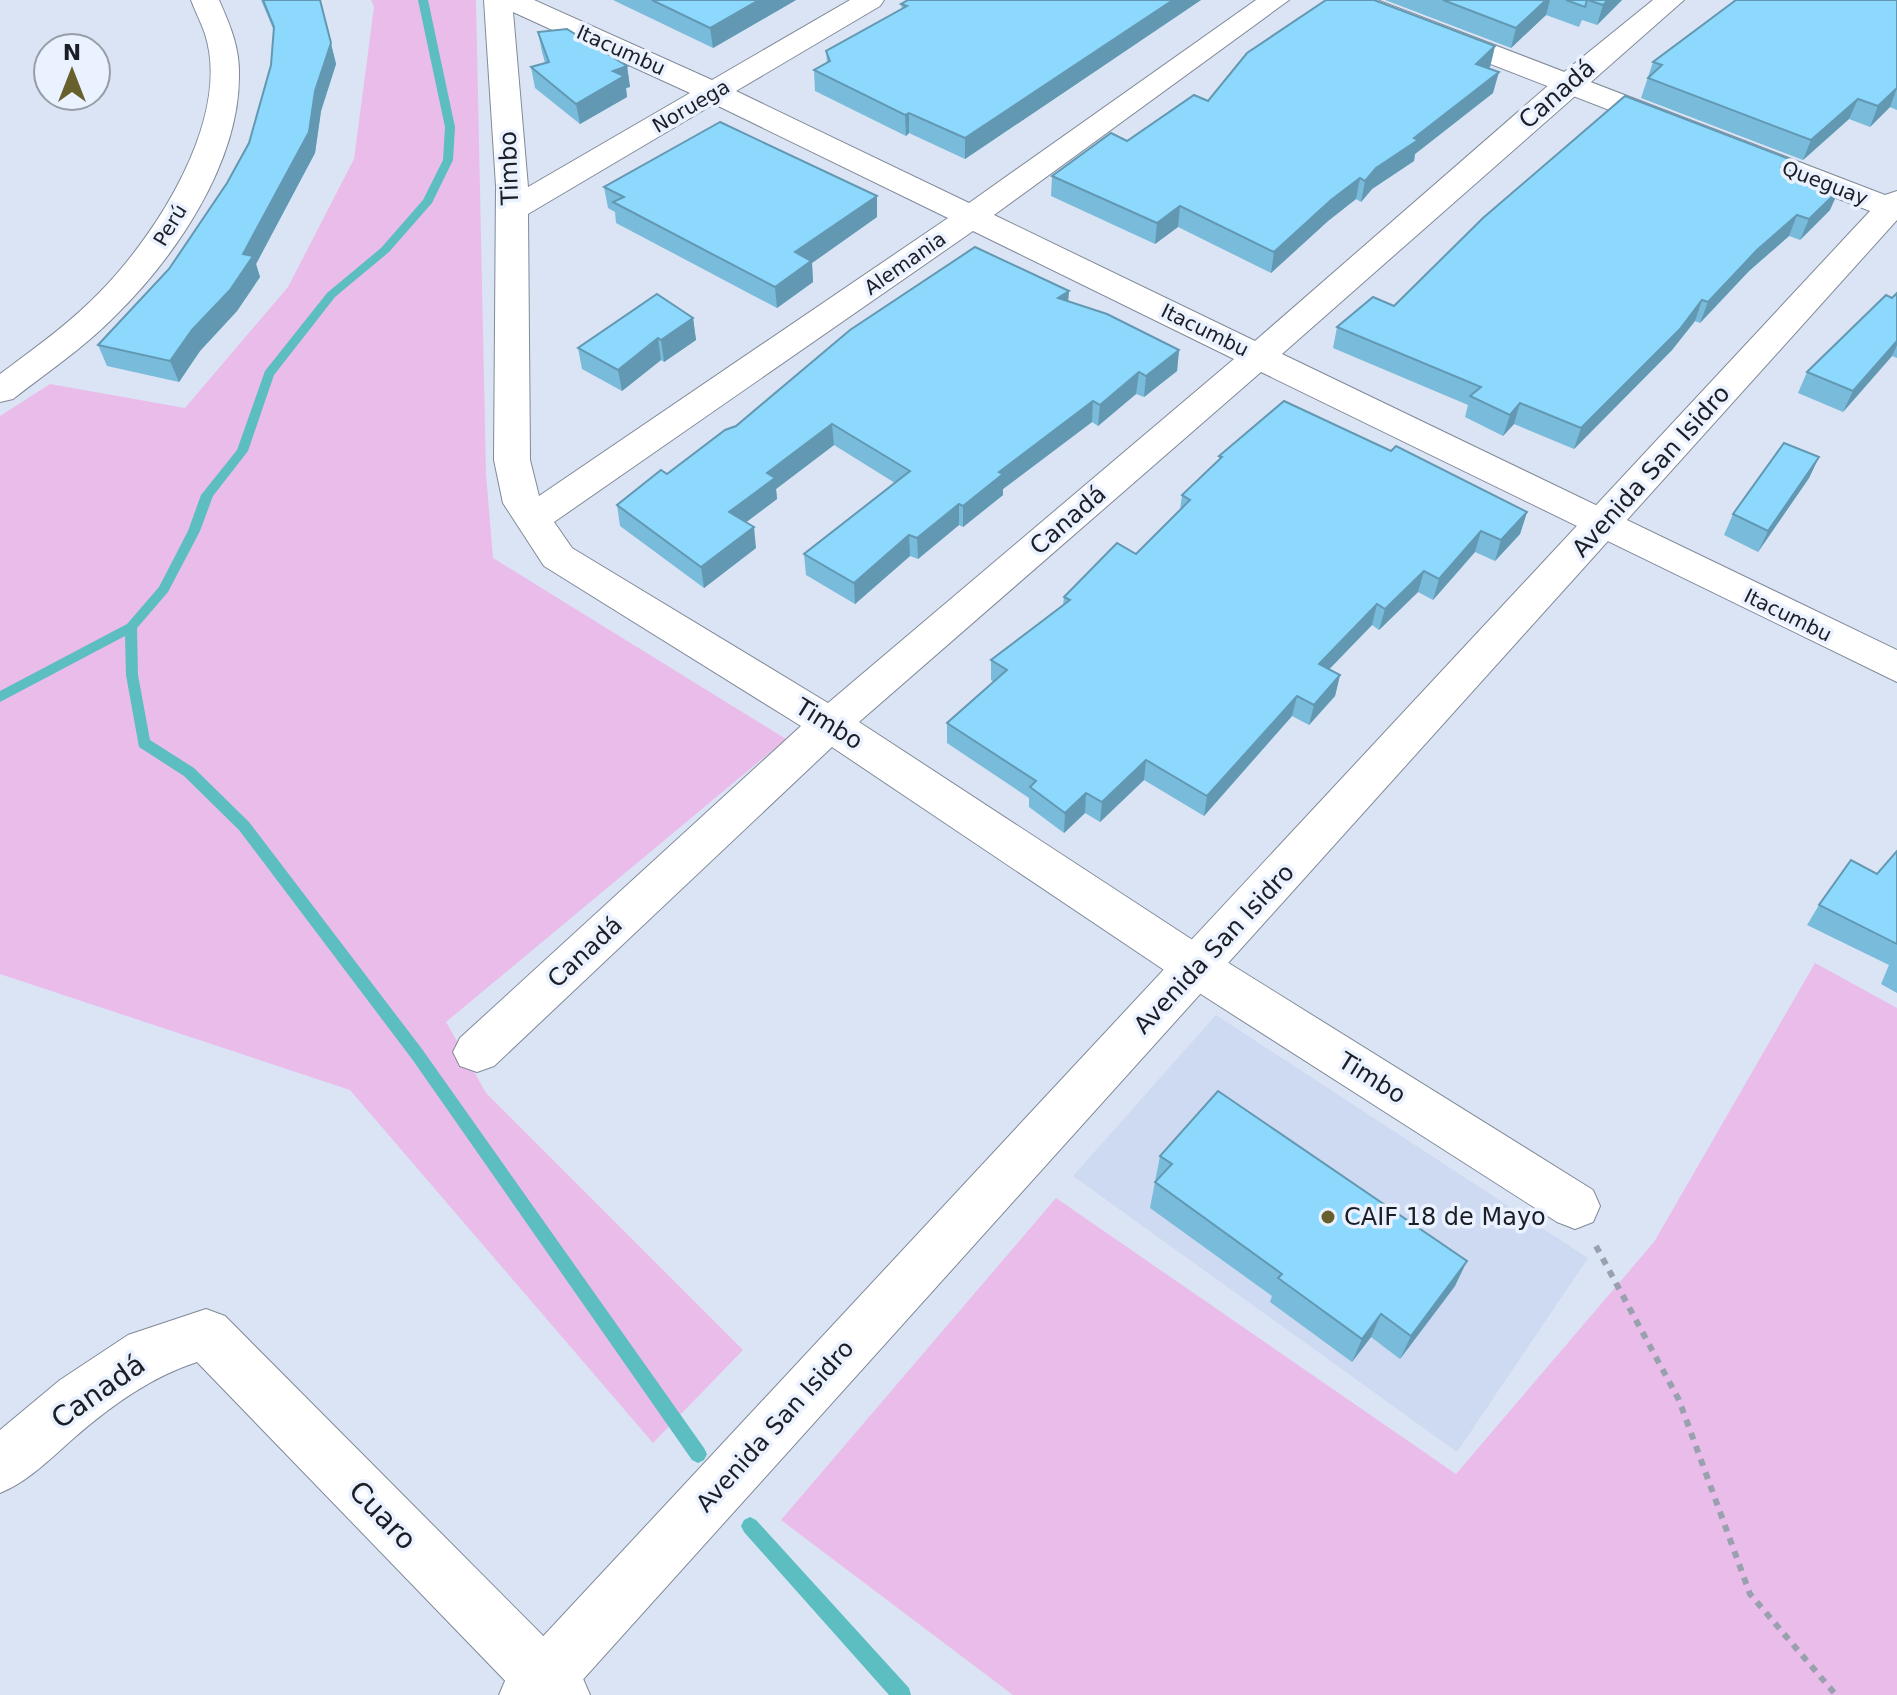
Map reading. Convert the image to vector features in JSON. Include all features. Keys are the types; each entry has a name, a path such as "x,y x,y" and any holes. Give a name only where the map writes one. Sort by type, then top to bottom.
{"street":[{"name":"Perú","path":"0,391 112,301 166,237 209,147 224,95 223,47 205,0"},
{"name":"Timbo","path":"498,0 512,186 512,460 522,503 558,557 830,724 1198,968 1575,1206"},
{"name":"Itacumbu","path":"511,0 714,92 1601,526 1897,667"},
{"name":"Noruega","path":"510,211 870,0"},
{"name":"Alemania","path":"531,520 971,217 1275,0"},
{"name":"Queguay","path":"1351,0 1895,207"},
{"name":"Canadá","path":"477,1052 830,724 1259,356 1569,83 1670,0"},
{"name":"Avenida San Isidro","path":"544,1690 1198,968 1895,207"},
{"name":"Canadá","path":"0,1466 79,1399 147,1353 206,1334"},
{"name":"Cuaro","path":"206,1334 544,1690"}],"path":[{"path":"1575,1206 1679,1400 1750,1594 1836,1695"}],"shaded area":[{"path":"371,0 476,0 486,474 493,558 786,739 446,1022 486,1093 743,1350 653,1443 350,1090 0,974 0,416 50,384 185,408 288,287 354,159 374,7"},
{"path":"1815,963 1897,1008 1897,1695 1013,1695 781,1520 1056,1198 1456,1474 1654,1242"},
{"name":"CAIF 18 de Mayo","path":"1216,1015 1588,1258 1457,1452 1073,1176"}],"building":[{"path":"263,0 320,0 331,43 315,91 309,132 243,254 253,256 230,290 192,330 170,361 98,345 169,269 227,183 249,143 271,65 274,27"},
{"path":"652,0 759,0 710,28"},
{"path":"908,0 1173,0 965,138 909,113 905,115 814,70 830,61 826,51 907,6 901,4"},
{"path":"1326,0 1374,0 1495,46 1476,64 1499,72 1414,138 1418,140 1376,168 1365,181 1360,178 1331,200 1274,252 1180,206 1157,223 1052,176 1111,133 1127,141 1194,95 1208,101 1247,53"},
{"path":"1443,0 1546,0 1516,28"},
{"path":"1566,0 1587,0 1585,7"},
{"path":"1588,0 1608,0 1603,5"},
{"path":"1736,0 1897,0 1897,88 1878,106 1858,99 1811,140 1648,78 1662,65 1653,62"},
{"path":"567,29 627,66 613,71 624,76 576,104 531,67 549,62 538,32"},
{"path":"1625,96 1789,159 1781,167 1839,190 1809,219 1797,215 1757,250 1708,302 1702,300 1680,329 1581,428 1520,403 1510,415 1470,396 1481,387 1337,327 1373,297 1394,306 1483,218"},
{"path":"720,122 877,196 795,252 811,261 775,287 613,202 624,197 604,187"},
{"path":"975,247 1069,291 1058,298 1107,314 1179,350 1146,376 1139,372 1100,405 1093,401 999,472 1003,474 963,506 959,504 917,538 909,535 854,583 804,554 910,471 832,424 767,473 775,478 729,512 754,527 701,567 617,505 661,470 667,474 725,430 736,426 850,330"},
{"path":"1897,293 1897,341 1853,391 1807,372 1886,295 1892,298"},
{"path":"657,294 693,318 661,340 658,338 618,370 578,348"},
{"path":"1284,401 1391,451 1396,446 1527,512 1501,540 1481,531 1439,579 1424,571 1385,609 1377,604 1319,664 1340,675 1314,705 1297,696 1207,796 1146,760 1102,802 1086,793 1065,813 1030,787 1036,781 947,723 1007,670 991,660 1070,600 1064,597 1117,543 1136,554 1190,500 1182,495 1222,457 1219,456"},
{"path":"1784,443 1819,457 1768,531 1733,514"},
{"path":"1897,851 1897,944 1819,905 1851,860 1877,874"},
{"path":"1218,1091 1467,1261 1411,1336 1381,1314 1362,1339 1278,1278 1282,1274 1155,1182 1172,1164 1160,1156"}],"waterway":[{"path":"131,627 164,589 194,531 207,495 242,451 269,374 331,295 385,250 428,201 448,160 450,127 423,0"},
{"path":"0,697 131,627"},
{"path":"131,627 132,675 144,743 189,772 244,826 417,1054 698,1454"},
{"path":"750,1526 902,1695"}],"place":[{"name":"CAIF 18 de Mayo","path":"1328,1217"}]}
